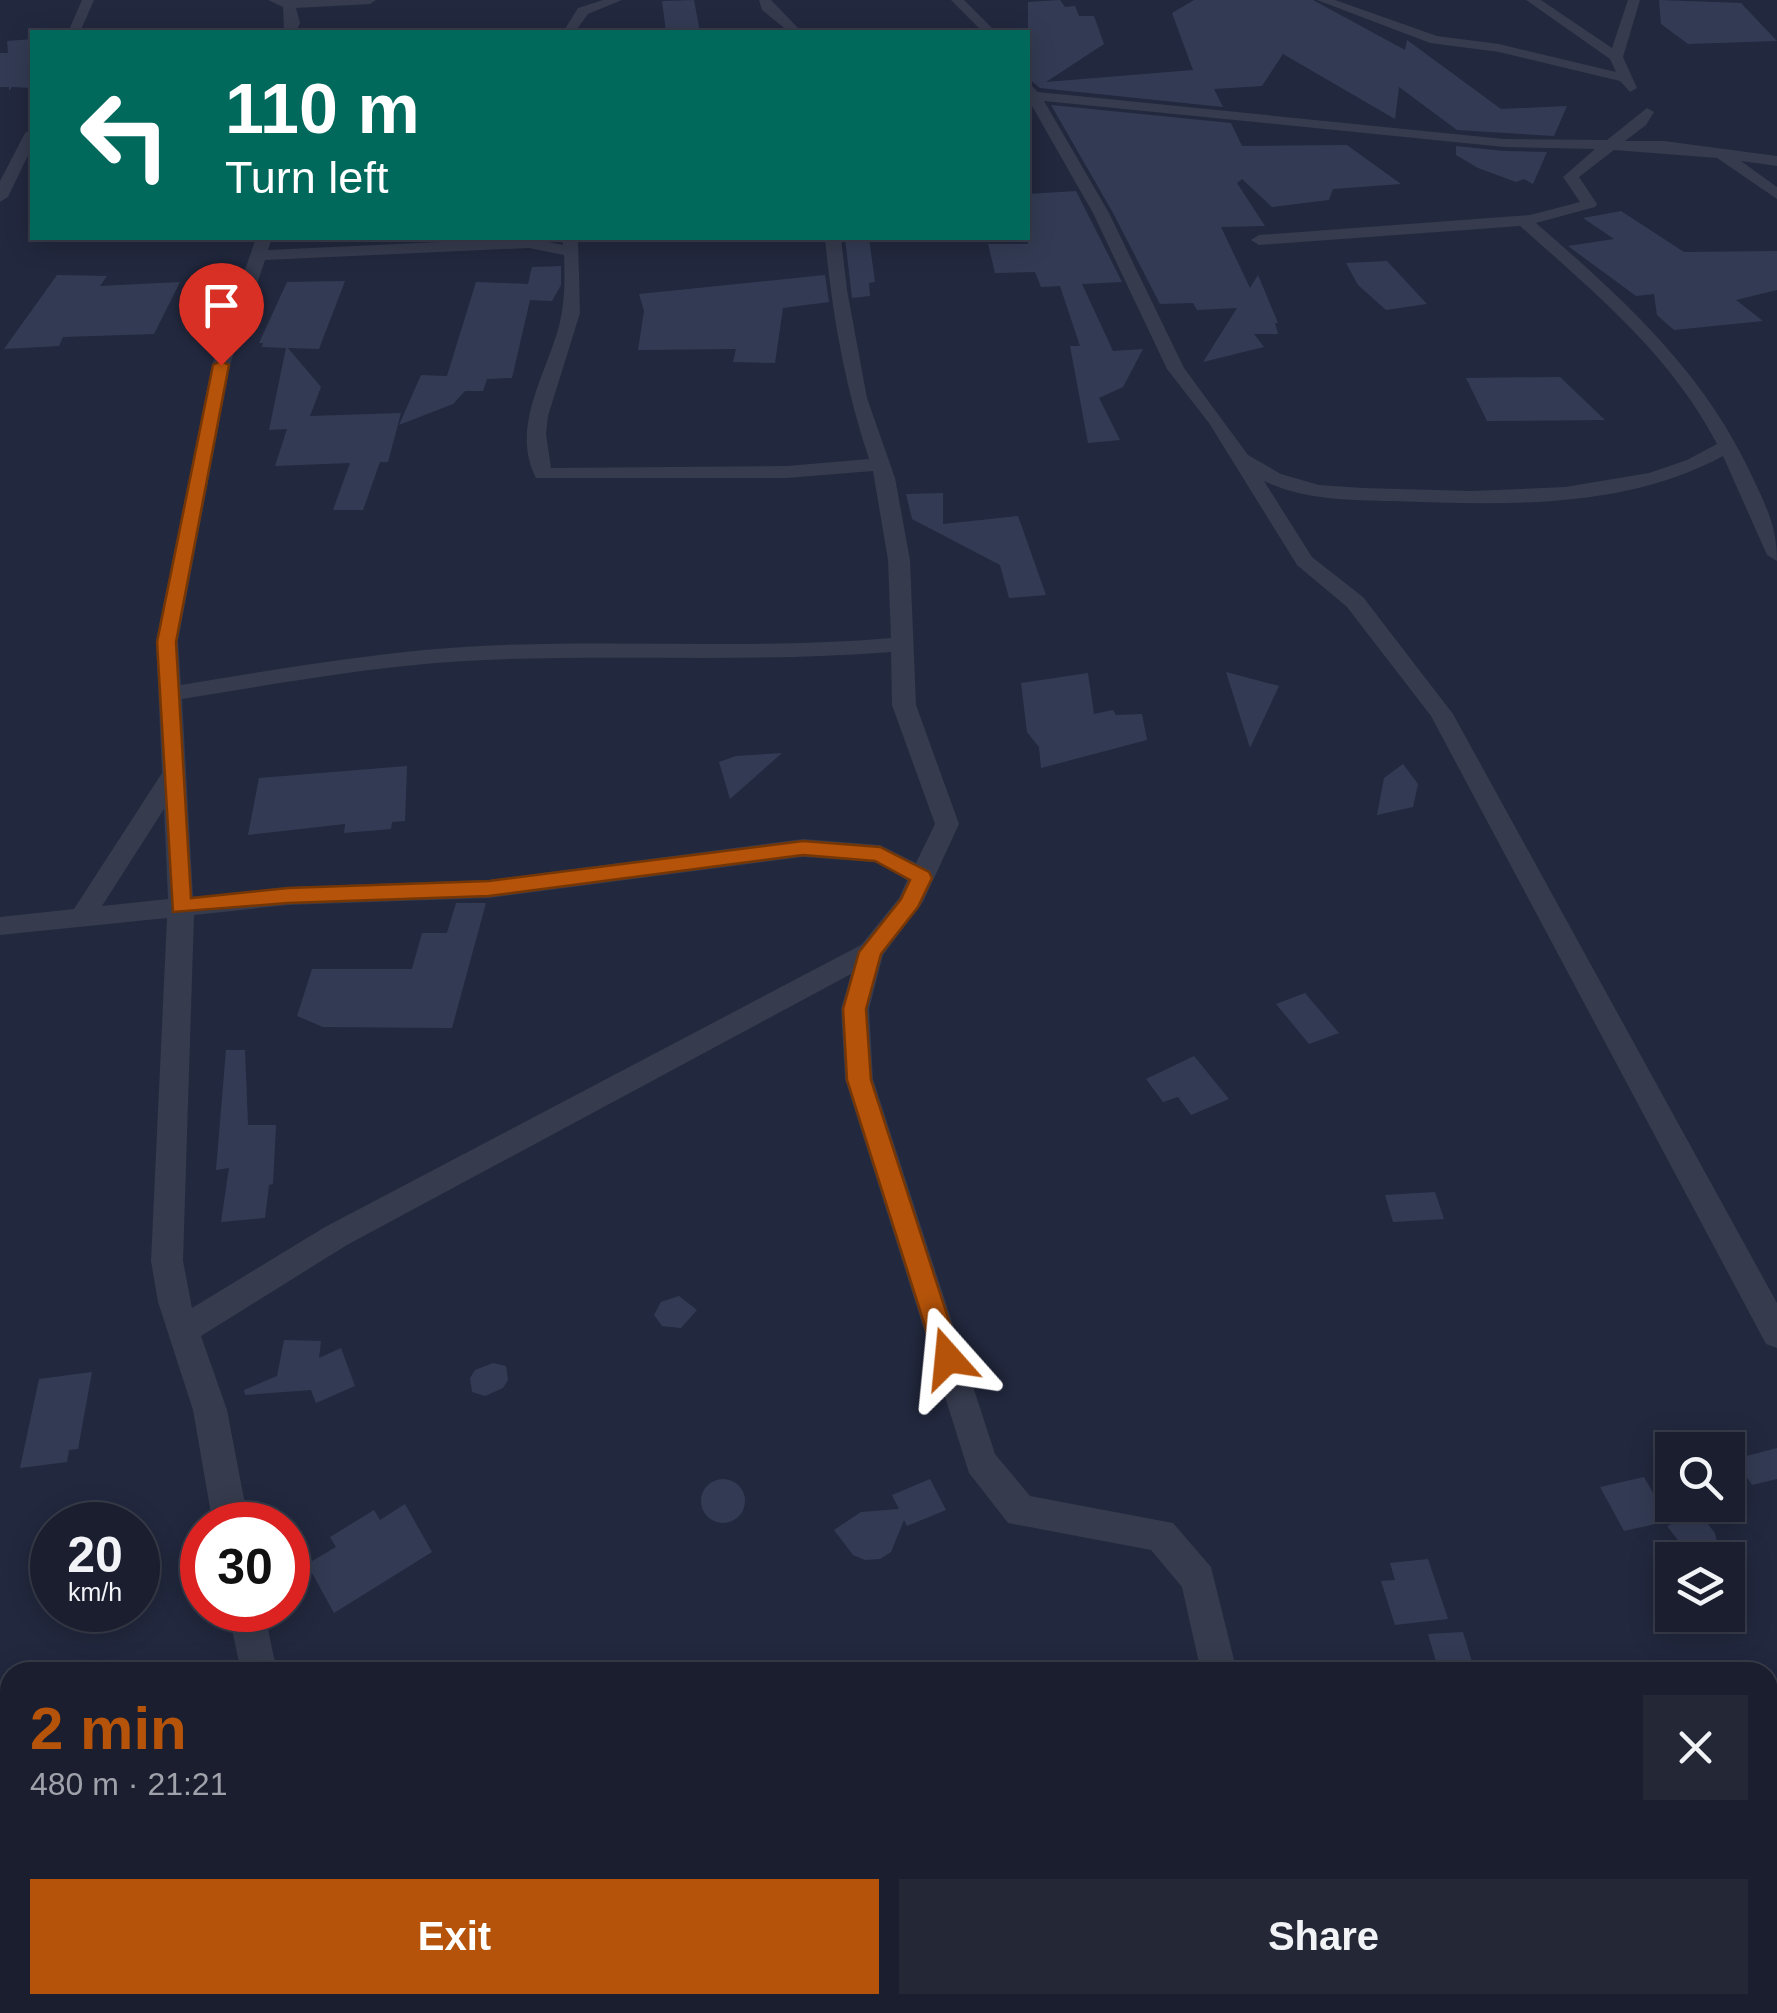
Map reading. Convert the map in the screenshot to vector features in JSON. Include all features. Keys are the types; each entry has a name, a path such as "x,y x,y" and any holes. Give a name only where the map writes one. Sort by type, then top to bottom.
{"street":[{"path":"75,30 88,0"},
{"path":"274,0 370,0"},
{"path":"570,30 583,11 616,0"},
{"path":"766,0 767,8 794,30"},
{"path":"957,0 988,30"},
{"path":"1323,0 1435,40 1499,48 1624,78"},
{"path":"1532,0 1616,57 1624,78 1655,123 1687,144 1724,155 1777,194"},
{"path":"1616,57 1634,0"},
{"path":"289,2 290,30"},
{"path":"1030,92 1504,143 1664,146 1777,161"},
{"path":"1030,94 1101,212 1176,368 1217,421 1304,561 1355,602 1441,714 1777,1334"},
{"path":"1259,240 1524,221 1589,204 1571,177 1606,145 1641,122 1655,123"},
{"path":"0,197 30,137"},
{"path":"1524,221 1658,343 1688,380 1727,446 1777,555"},
{"path":"473,248 496,240"},
{"path":"833,240 838,290 858,398 881,464 899,560 904,705 947,824 910,902 870,952 854,1009 859,1080 981,1462 1020,1511 1161,1535 1198,1579 1217,1662"},
{"path":"227,1502 210,1410 174,1302 167,1261 181,907 166,642 221,365 261,246 473,248 529,242 571,245 570,318 536,423 534,449 543,474 787,472 881,464"},
{"path":"1239,457 1278,481 1346,494 1526,498 1624,484 1710,458 1727,446"},
{"path":"171,694 372,662 481,653 825,652 902,644"},
{"path":"82,917 176,770"},
{"path":"0,926 288,896 489,889 803,848 880,854 922,878"},
{"path":"184,1329 336,1236 870,952"},
{"path":"251,1632 257,1662"}],"building":[{"path":"694,0 700,30 666,30 662,1"},
{"path":"1060,0 1065,7 1075,6 1079,16 1094,16 1104,44 1046,82 1193,70 1172,13 1194,0 1313,0 1405,50 1407,40 1501,109 1567,106 1554,136 1457,130 1399,87 1395,119 1283,54 1262,86 1214,89 1223,107 1040,88 1030,80 1028,2"},
{"path":"1659,0 1741,3 1777,41 1688,44 1661,24"},
{"path":"30,39 30,88 12,87 9,91 9,87 0,87 0,53 8,53 7,41"},
{"path":"1051,105 1231,123 1242,146 1347,145 1401,184 1333,189 1329,200 1272,207 1242,179 1237,183 1265,226 1221,227 1250,288 1258,275 1278,323 1278,334 1254,334 1264,347 1203,362 1237,308 1197,310 1193,303 1160,304"},
{"path":"1456,146 1547,152 1533,184 1478,168 1456,155"},
{"path":"1076,191 1122,282 1082,284 1113,351 1143,349 1123,387 1099,398 1120,440 1088,443 1070,346 1080,346 1060,286 1041,287 1035,272 995,273 988,244 1028,244 1030,240 1030,194"},
{"path":"1621,211 1684,252 1777,251 1777,290 1736,300 1763,321 1674,330 1657,315 1654,294 1636,296 1568,246 1614,239 1583,218"},
{"path":"845,240 869,240 875,282 869,283 870,296 852,298"},
{"path":"1387,261 1427,304 1386,310 1358,285 1346,263"},
{"path":"561,266 561,285 552,301 530,300 512,378 487,379 483,391 465,391 453,404 399,425 421,375 447,376 476,282 528,284 532,267"},
{"path":"57,275 107,276 100,286 180,282 154,334 63,337 59,346 4,349"},
{"path":"825,275 829,302 783,308 775,363 733,362 736,349 638,350 644,311 639,294"},
{"path":"345,281 319,349 288,348 321,387 310,416 401,413 388,462 380,462 363,510 333,510 350,463 275,466 287,429 269,430 286,348 262,347 263,343 259,343 287,282"},
{"path":"1560,377 1605,420 1487,421 1466,378"},
{"path":"943,493 943,524 1018,516 1046,595 1009,598 1000,565 912,519 906,494"},
{"path":"1226,672 1279,686 1250,748"},
{"path":"1088,673 1094,714 1113,710 1116,715 1142,714 1147,740 1041,768 1039,747 1027,732 1021,683"},
{"path":"782,753 730,799 719,762 736,756"},
{"path":"1403,764 1418,784 1413,807 1377,815 1384,778"},
{"path":"407,766 405,821 392,822 391,829 344,833 345,824 248,835 259,778"},
{"path":"456,903 486,903 452,1028 323,1027 297,1016 312,969 412,969 422,933 447,933"},
{"path":"1305,993 1339,1033 1309,1044 1276,1004"},
{"path":"226,1050 245,1050 248,1125 276,1125 273,1184 269,1185 265,1218 221,1222 229,1168 216,1170"},
{"path":"1194,1056 1229,1099 1191,1115 1178,1097 1163,1102 1146,1079"},
{"path":"1435,1192 1444,1219 1393,1222 1385,1195"},
{"path":"679,1296 697,1310 681,1328 662,1326 654,1315 661,1302"},
{"path":"284,1340 321,1341 319,1358 341,1348 355,1386 316,1403 311,1390 245,1395 244,1390 277,1376"},
{"path":"493,1363 506,1366 508,1380 503,1388 485,1396 472,1392 470,1378 475,1370"},
{"path":"92,1372 78,1449 69,1450 67,1462 20,1468 39,1379"},
{"path":"1777,1448 1777,1479 1752,1485 1745,1474 1745,1456"},
{"path":"1644,1477 1655,1496 1655,1522 1664,1522 1624,1531 1600,1487"},
{"path":"723,1479 739,1485 745,1501 739,1517 723,1523 707,1517 701,1501 707,1485"},
{"path":"930,1479 946,1510 907,1526 904,1520 891,1552 880,1559 865,1560 853,1555 834,1530 861,1512 899,1509 892,1495"},
{"path":"405,1504 432,1552 334,1613 310,1569 310,1562 336,1547 330,1537 374,1510 380,1520"},
{"path":"1702,1522 1715,1533 1717,1542 1679,1542 1667,1526"},
{"path":"1428,1559 1448,1619 1395,1625 1381,1581 1395,1580 1390,1563"},
{"path":"1463,1632 1472,1662 1436,1662 1428,1634"}],"route":[{"path":"221,365 166,642 181,907 288,896 489,889 803,848 880,854 922,878 910,902 870,952 854,1009 859,1080 948,1358"}]}
